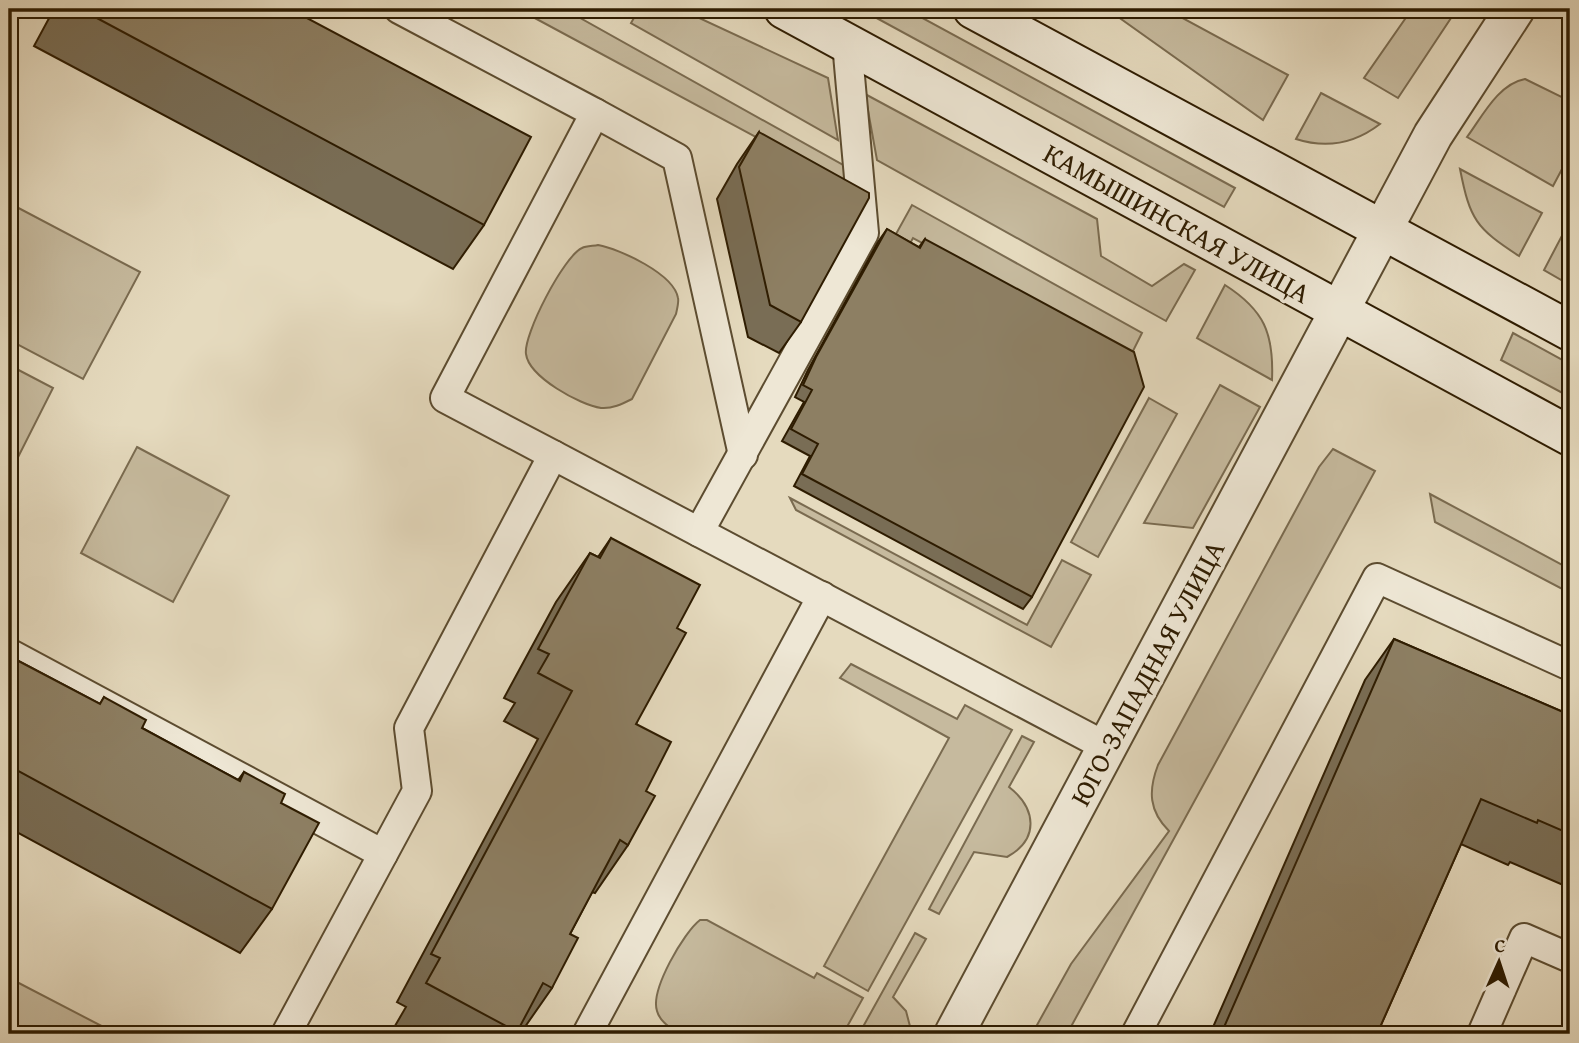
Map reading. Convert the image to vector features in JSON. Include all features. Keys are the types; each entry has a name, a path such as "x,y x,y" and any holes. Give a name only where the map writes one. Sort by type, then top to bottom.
{"street":[{"name":"КАМЫШИНСКАЯ УЛИЦА","path":"784,9 1570,436"},
{"path":"973,9 1570,331"},
{"name":"ЮГО-ЗАПАДНАЯ УЛИЦА","path":"954,1034 1433,135 1516,9"}],"lane":[{"path":"399,9 677,158 743,455"},
{"path":"699,532 864,233 847,43"},
{"path":"594,113 445,398 1107,747"},
{"path":"286,1034 417,791 409,728 553,455"},
{"path":"1136,1034 1377,578 1570,666"},
{"path":"587,1034 822,596"},
{"path":"9,653 383,854"},
{"path":"1482,1034 1524,938 1570,958"}],"shaded area":[{"path":"518,9 564,9 852,170 845,185"},
{"path":"639,9 680,9 828,78 838,140 631,23"},
{"path":"860,9 906,9 1235,188 1224,207"},
{"path":"1107,9 1166,9 1288,75 1263,120"},
{"path":"1412,9 1457,9 1398,98 1364,78"},
{"path":"1525,79 1570,101 1570,154 1553,186 1467,137 1499,94 1515,82"},
{"path":"1321,93 1380,124 1360,136 1340,143 1319,144 1296,139"},
{"path":"865,94 1097,219 1101,256 1152,286 1184,264 1195,270 1166,321 877,160"},
{"path":"1460,169 1542,213 1519,256 1493,238 1477,221 1467,200"},
{"path":"9,203 140,272 83,379 9,340"},
{"path":"912,205 1142,333 1131,355 913,238 891,278 854,310"},
{"path":"1566,228 1570,230 1570,285 1544,270"},
{"path":"598,245 632,257 657,272 674,289 678,300 676,314 632,399 605,408 581,402 557,388 536,372 526,354 538,314 565,265 582,248"},
{"path":"1225,285 1249,304 1264,324 1271,349 1272,380 1197,338"},
{"path":"1513,333 1570,364 1570,397 1501,360"},
{"path":"9,365 53,388 9,475"},
{"path":"1220,385 1260,407 1193,528 1144,523"},
{"path":"1149,398 1177,414 1098,557 1071,542"},
{"path":"137,447 229,496 173,602 81,553"},
{"path":"1333,449 1375,471 1067,1034 1032,1034 1071,964 1169,831 1157,816 1152,800 1158,765 1319,467"},
{"path":"1430,494 1570,569 1570,593 1435,522"},
{"path":"790,498 1027,625 1062,560 1091,575 1051,647 796,510"},
{"path":"851,664 957,719 965,705 1012,730 868,991 824,966 949,738 840,678"},
{"path":"1022,736 1034,742 1009,787 1025,804 1029,814 1029,832 1025,841 1007,857 974,852 939,914 929,909"},
{"path":"700,920 707,920 814,978 817,973 863,998 843,1034 679,1034 669,1027 657,1011 656,1002 663,976 686,936"},
{"path":"915,933 926,939 893,997 906,1011 912,1034 859,1034"},
{"path":"13,980 117,1034 9,1034 9,993"}],"building":[{"path":"80,9 290,9 531,137 484,225"},
{"path":"759,132 869,193 869,198 801,322 770,305 739,167"},
{"path":"887,229 920,248 925,239 1134,352 1144,387 1032,597 802,474 818,444 791,429 812,390 803,385"},
{"path":"611,538 700,585 677,628 686,633 636,724 671,742 646,791 655,796 628,845 620,840 570,934 578,938 552,988 543,983 517,1032 426,983 440,958 431,954 572,691 538,673 549,654 538,649 590,553 600,558"},
{"path":"1394,639 1570,715 1570,834 1481,799 1377,1034 1221,1034"},
{"path":"9,656 100,704 104,697 146,720 142,728 240,781 244,772 285,794 281,803 319,823 272,909 9,766"}]}
